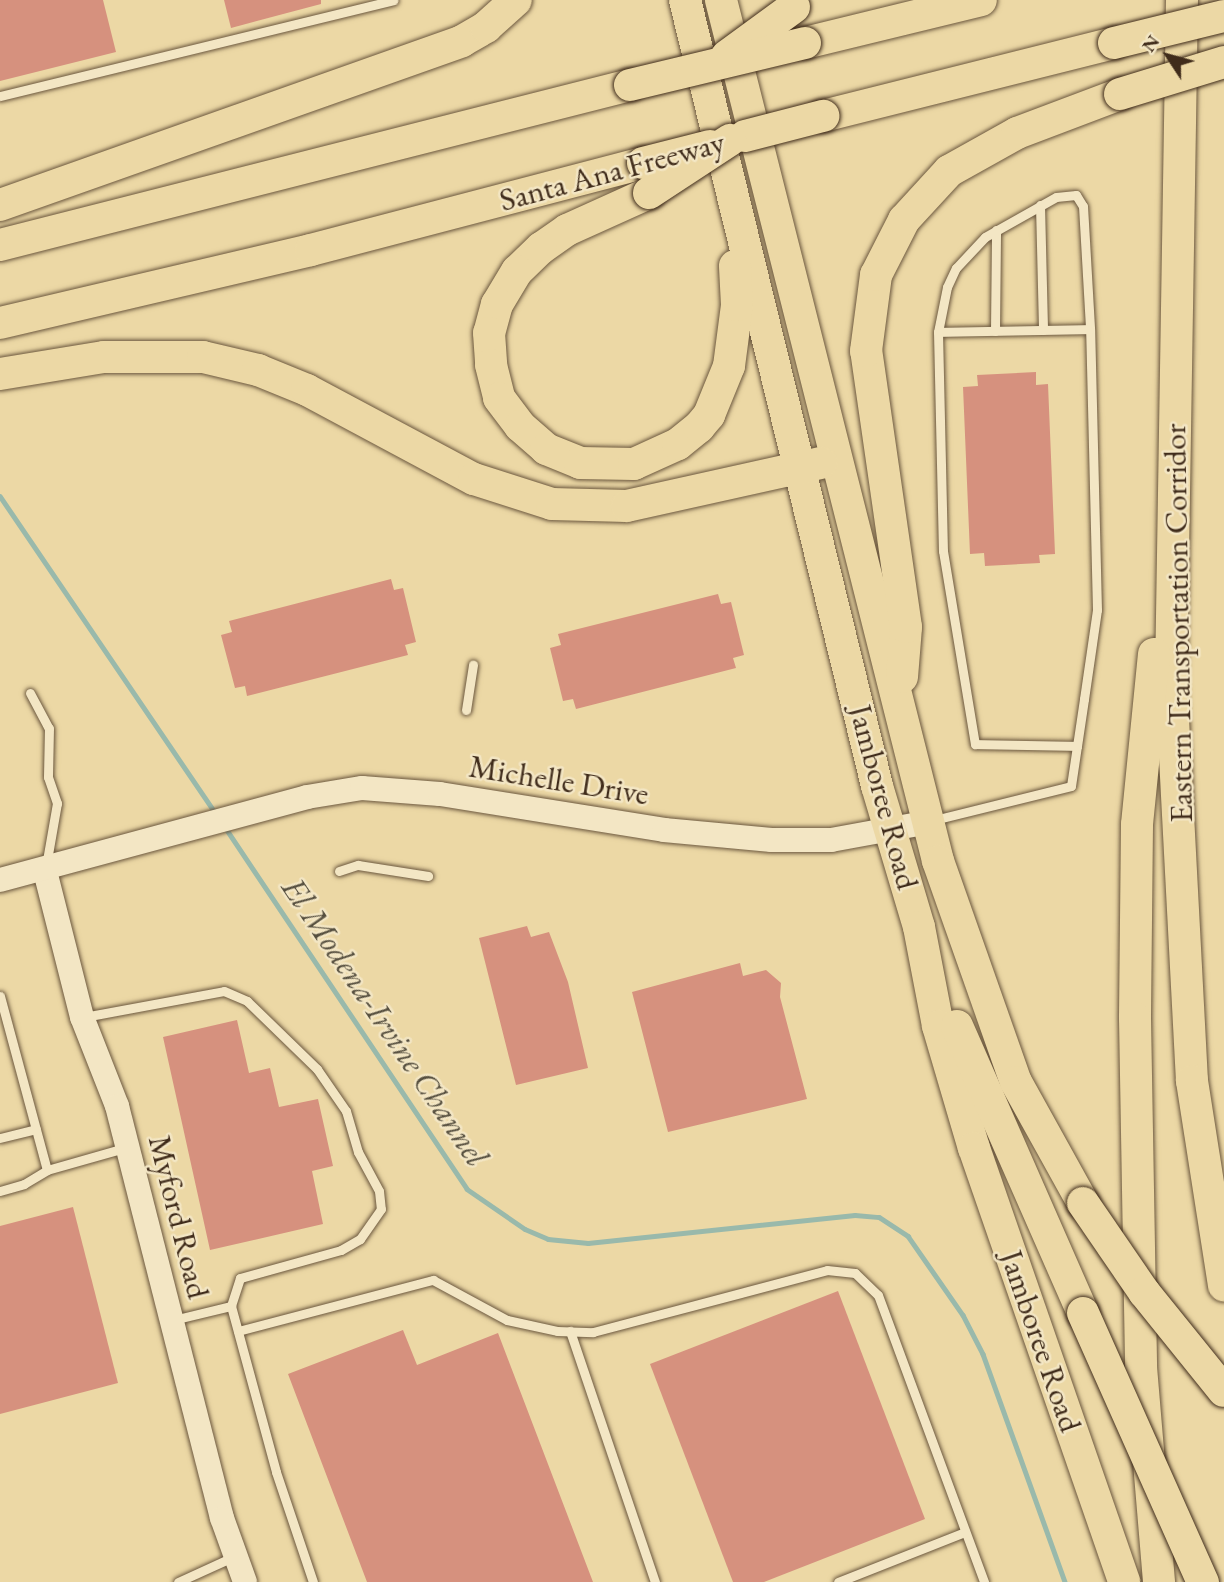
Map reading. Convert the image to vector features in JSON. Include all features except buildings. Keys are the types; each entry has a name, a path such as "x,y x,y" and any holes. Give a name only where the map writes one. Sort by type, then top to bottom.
{"highway":[{"path":"0,205 461,41 486,27 516,0"},
{"name":"Jamboree Road","path":"685,0 730,191 802,468 877,786 893,831 919,927 938,1026 974,1148 1124,1582"},
{"name":"Jamboree Road","path":"721,0 900,700 938,861 1016,1082 1083,1203 1144,1292 1224,1391"},
{"path":"0,245 717,63 981,0"},
{"name":"Eastern Transportation Corridor","path":"1182,0 1171,681 1192,1081 1224,1286"},
{"path":"717,63 803,4"},
{"name":"Santa Ana Freeway","path":"0,323 311,250 822,116 1224,16"},
{"path":"900,700 906,627 866,351 876,275 904,220 949,171 1017,133 1120,94 1224,62"},
{"path":"730,140 649,193 567,230 541,248 517,271 497,303 489,334 491,366 499,398 520,426 546,449 580,463 634,464 678,444 709,415 729,366 737,305 730,191"},
{"path":"0,374 104,357 203,357 258,370 307,390 474,479 552,504 627,506 839,458"},
{"path":"1159,1582 1141,1367 1135,1018 1137,825 1158,608 1174,529"},
{"path":"919,927 973,1066 1203,1582"}],"street":[{"name":"Michelle Drive","path":"0,880 45,871 244,817 307,797 362,788 440,794 556,815 735,837 831,840 893,831 929,822"},
{"name":"Myford Road","path":"45,871 82,1017 117,1106 171,1320 245,1582"}],"lane":[{"path":"0,96 393,0"},
{"path":"1076,195 1083,206 1090,329 1097,610 1077,746 975,744 943,551 938,332 947,288 956,268 996,230 1040,205 1056,197 1076,195"},
{"path":"1040,205 1043,330"},
{"path":"995,331 996,230"},
{"path":"938,332 1090,329"},
{"path":"466,710 473,665"},
{"path":"30,693 49,728 48,777 57,803 45,871"},
{"name":"Michelle Drive","path":"929,822 1071,786 1077,746"},
{"path":"339,871 358,865 428,876"},
{"path":"82,1017 224,991 247,1001 285,1034 317,1069 346,1111 358,1152 379,1191 381,1209 371,1227 341,1250 240,1278 231,1306 276,1472 313,1582"},
{"path":"0,996 47,1170"},
{"path":"0,1139 36,1129"},
{"path":"0,1191 24,1184 47,1170 127,1147"},
{"path":"238,1331 433,1280 507,1320 570,1332 641,1322 827,1269 855,1273 877,1296 984,1582"},
{"path":"171,1320 231,1306"},
{"path":"570,1332 655,1582"},
{"path":"838,1582 965,1532"},
{"path":"178,1582 236,1556"}],"waterway":[{"name":"El Modena-Irvine Channel","path":"0,496 216,814"},
{"name":"El Modena-Irvine Channel","path":"225,827 467,1189 525,1229 548,1239 588,1243 855,1215 879,1217 908,1236 963,1315 983,1354 1065,1582"}]}
